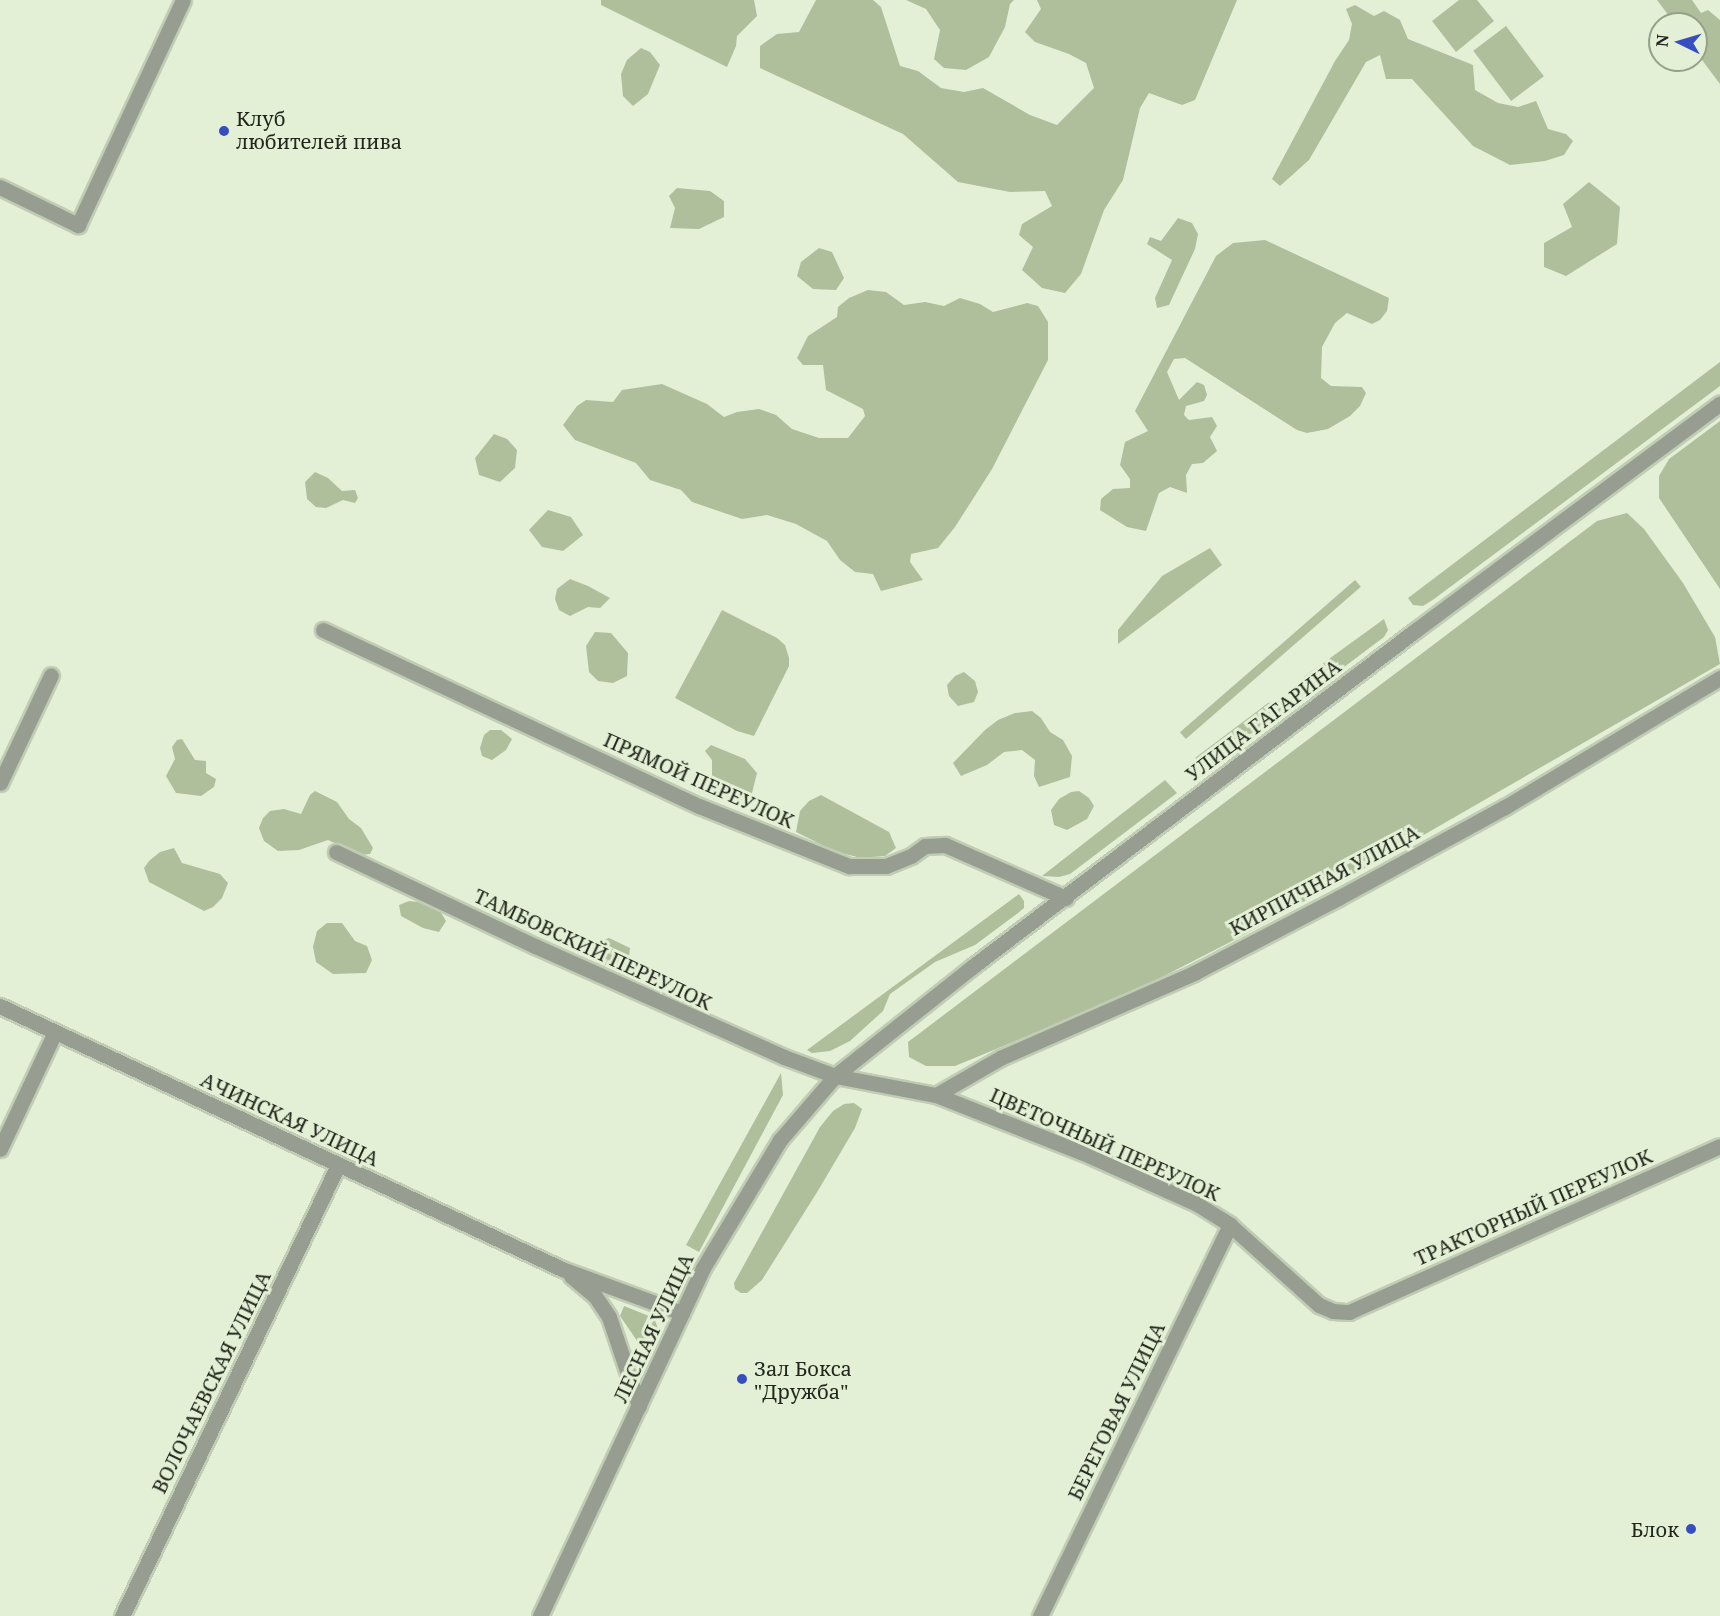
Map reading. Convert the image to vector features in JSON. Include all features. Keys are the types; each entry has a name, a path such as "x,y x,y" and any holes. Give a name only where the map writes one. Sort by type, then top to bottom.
{"street":[{"path":"0,187 78,225 183,0"},
{"name":"УЛИЦА ГАГАРИНА","path":"835,1076 972,967 1720,403"},
{"name":"ПРЯМОЙ ПЕРЕУЛОК","path":"323,630 699,806 849,866 886,866 911,856 925,846 945,845 1066,898"},
{"path":"0,783 51,675"},
{"name":"КИРПИЧНАЯ УЛИЦА","path":"936,1095 1002,1057 1184,977 1338,897 1505,807 1720,678"},
{"name":"ТАМБОВСКИЙ ПЕРЕУЛОК","path":"336,852 717,1029 835,1076"},
{"name":"АЧИНСКАЯ УЛИЦА","path":"0,1006 562,1269 682,1313"},
{"path":"0,1149 55,1032"},
{"name":"ЦВЕТОЧНЫЙ ПЕРЕУЛОК","path":"835,1076 936,1095 1155,1185 1197,1204 1230,1225 1319,1305 1333,1311 1349,1312 1362,1306"},
{"name":"ЛЕСНАЯ УЛИЦА","path":"540,1616 682,1313 739,1205 780,1140 835,1076"},
{"name":"ТРАКТОРНЫЙ ПЕРЕУЛОК","path":"1362,1306 1720,1146"},
{"name":"ВОЛОЧАЕВСКАЯ УЛИЦА","path":"122,1616 338,1166"},
{"name":"БЕРЕГОВАЯ УЛИЦА","path":"1040,1616 1230,1225"},
{"name":"АЧИНСКАЯ УЛИЦА","path":"562,1269 595,1296 609,1317 639,1406"}],"green space":[{"path":"601,0 754,0 757,16 737,36 736,46 727,67 601,5"},
{"path":"816,0 873,0 881,7 900,66 918,71 941,88 964,92 983,88 1030,115 1057,125 1094,88 1086,63 1069,54 1035,42 1025,32 1041,9 1037,0 1237,0 1195,100 1182,105 1149,93 1140,108 1123,180 1104,210 1081,274 1065,293 1042,288 1022,270 1033,247 1019,235 1022,224 1052,206 1045,191 1010,192 958,182 903,134 760,68 760,46 777,34 799,32"},
{"path":"906,0 1014,0 1010,4 1005,27 989,57 966,70 944,68 934,59 940,30 926,9"},
{"path":"1459,0 1477,0 1494,21 1456,52 1432,21"},
{"path":"1657,0 1692,0 1700,12 1666,12"},
{"path":"1355,5 1374,16 1384,11 1400,20 1408,39 1473,65 1475,90 1498,103 1518,107 1536,101 1548,129 1566,134 1573,141 1564,155 1545,161 1510,165 1473,146 1412,79 1386,79 1380,55 1366,62 1309,160 1280,186 1272,179 1335,61 1349,40 1352,24 1346,9"},
{"path":"1708,10 1720,20 1720,84 1708,68 1708,12 1703,12"},
{"path":"1506,26 1544,76 1511,101 1473,51"},
{"path":"641,48 650,52 660,65 648,94 633,106 623,96 621,74 627,60"},
{"path":"1589,182 1620,207 1617,244 1566,276 1544,267 1544,243 1572,227 1563,204"},
{"path":"677,188 710,191 724,201 724,217 699,229 670,228 675,208 669,196"},
{"path":"1178,218 1192,223 1198,234 1195,249 1169,305 1157,308 1155,298 1172,260 1147,244 1150,237 1161,241"},
{"path":"1265,240 1389,298 1387,311 1380,320 1372,324 1347,313 1335,323 1322,347 1321,378 1331,386 1362,387 1366,393 1360,406 1350,416 1328,429 1307,433 1297,430 1185,358 1174,359 1167,372 1179,400 1197,382 1204,385 1207,395 1204,401 1186,406 1184,415 1189,420 1212,417 1217,426 1210,437 1217,451 1203,463 1192,464 1186,475 1187,493 1170,487 1159,493 1146,531 1127,527 1100,510 1101,499 1113,489 1130,488 1130,479 1120,465 1125,442 1148,431 1135,411 1216,256 1233,243"},
{"path":"819,248 832,252 844,278 836,290 813,289 797,276 801,262"},
{"path":"868,290 886,292 904,305 925,302 944,306 960,298 980,304 993,312 1027,303 1038,306 1048,322 1048,360 992,469 955,527 938,548 911,554 910,562 923,580 881,591 873,574 855,572 840,560 827,541 796,524 767,515 742,519 692,502 681,490 650,480 636,463 575,440 563,425 577,406 586,400 613,402 622,390 662,384 707,404 724,417 737,412 759,409 776,415 792,429 819,438 848,438 865,416 863,409 826,390 823,365 803,365 797,358 808,336 837,317 838,307 849,298"},
{"path":"1720,362 1720,386 1434,599 1423,606 1413,605 1408,598"},
{"path":"1720,421 1720,589 1659,498 1659,476 1669,459"},
{"path":"494,434 507,439 517,450 515,468 500,482 479,475 475,458"},
{"path":"315,472 328,478 342,491 355,490 358,498 355,503 343,500 326,508 316,507 307,499 305,482"},
{"path":"548,510 571,517 583,535 563,551 542,547 529,530"},
{"path":"1627,513 1644,529 1683,583 1715,637 1720,664 1408,844 1242,936 1129,994 955,1066 926,1066 909,1057 908,1042 1597,521"},
{"path":"1210,548 1222,565 1118,644 1118,630 1162,576"},
{"path":"570,579 610,598 600,608 588,607 570,616 559,610 555,599 557,589"},
{"path":"1355,580 1361,587 1186,739 1180,732"},
{"path":"722,610 777,638 785,645 789,658 789,666 754,736 737,731 675,698"},
{"path":"1384,619 1388,630 1384,637 1214,765 1204,766 1195,758 1268,703 1292,700 1304,677"},
{"path":"595,632 611,633 628,653 627,676 613,683 598,681 589,672 586,646"},
{"path":"964,672 975,681 978,692 974,702 958,706 949,696 947,685 955,676"},
{"path":"1032,711 1041,718 1050,732 1063,740 1072,756 1070,777 1039,787 1034,776 1035,760 1022,750 1004,752 987,765 961,776 953,763 985,730 998,720 1015,713"},
{"path":"490,730 501,730 512,739 506,750 492,760 482,756 480,748 484,735"},
{"path":"182,739 195,760 206,761 206,773 216,779 214,787 201,796 176,793 166,776 175,759 172,747 177,740"},
{"path":"711,745 745,759 757,773 752,793 739,801 722,798 708,789 712,776 712,760 705,751"},
{"path":"1165,780 1177,793 1070,874 1059,877 1042,876"},
{"path":"315,791 337,802 349,819 361,828 373,848 370,854 361,855 328,840 299,850 278,851 264,841 259,828 263,818 270,811 284,809 301,814 310,795"},
{"path":"1079,791 1089,798 1094,806 1087,819 1067,830 1054,825 1051,810 1059,799 1071,792"},
{"path":"821,795 889,832 896,848 885,856 861,858 834,851 796,832 800,811 809,801"},
{"path":"174,848 182,863 220,874 228,883 222,898 213,907 204,911 149,882 144,868 149,861 160,852"},
{"path":"1019,894 1024,901 1024,908 975,945 935,962 890,994 883,1011 850,1041 830,1051 812,1053 807,1050"},
{"path":"409,901 418,902 440,911 446,921 439,932 423,928 401,916 399,905"},
{"path":"327,923 342,923 355,941 367,946 372,960 366,973 333,974 316,962 313,947 317,931"},
{"path":"609,938 630,948 628,965 614,969 597,963 588,949 596,942"},
{"path":"781,1073 783,1095 699,1252 686,1245"},
{"path":"854,1103 862,1109 855,1128 819,1189 762,1280 747,1293 741,1293 735,1289 734,1283 820,1127 833,1111 844,1104"},
{"path":"624,1306 654,1318 659,1331 655,1347 649,1350 642,1348 620,1316"}],"place":[{"name":"Клуб любителей пива","path":"224,131"},
{"name":"Зал Бокса \"Дружба\"","path":"742,1379"},
{"name":"Блок","path":"1691,1529"}]}
